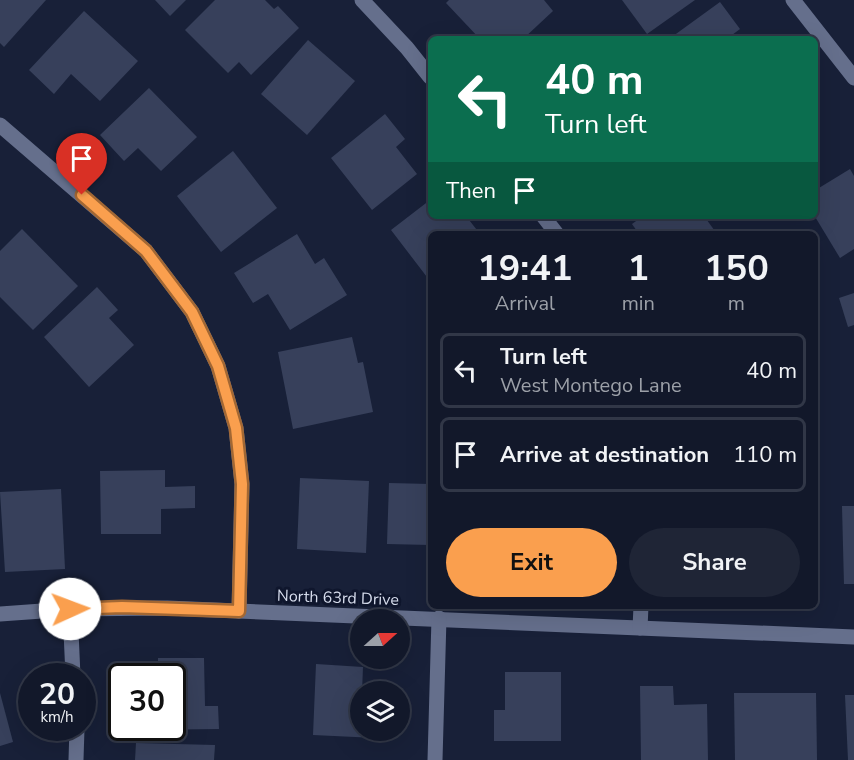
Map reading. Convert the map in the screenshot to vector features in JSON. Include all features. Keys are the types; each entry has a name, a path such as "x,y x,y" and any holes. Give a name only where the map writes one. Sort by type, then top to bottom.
{"street":[{"path":"362,0 407,48 428,74"},
{"path":"793,0 854,78"},
{"path":"0,125 146,251 192,312 218,366 236,428 242,484 239,611"},
{"path":"545,219 555,231"},
{"name":"North 63rd Drive","path":"0,614 122,607 439,618 854,637"},
{"path":"70,609 72,663"},
{"path":"640,628 641,609"},
{"path":"435,760 439,618"},
{"path":"76,741 76,760"}],"building":[{"path":"0,0 46,0 4,47 0,43"},
{"path":"155,0 186,0 170,16"},
{"path":"215,0 265,0 274,9 278,6 299,28 251,75 239,62 228,73 185,30"},
{"path":"449,0 544,0 553,11 526,36 477,36 446,3"},
{"path":"622,0 695,0 647,34"},
{"path":"720,2 740,29 732,36 673,36"},
{"path":"84,11 138,61 100,101 71,74 54,94 29,70"},
{"path":"308,40 355,81 307,135 261,94"},
{"path":"149,88 197,137 161,171 138,148 124,161 100,135"},
{"path":"385,114 405,139 396,147 417,174 372,210 331,158"},
{"path":"233,151 277,208 221,252 177,196"},
{"path":"850,169 854,176 854,249 840,258 816,219 818,189"},
{"path":"428,202 428,219 468,219 478,231 428,231 428,278 391,230"},
{"path":"639,219 706,219 715,231 637,231 632,224"},
{"path":"22,229 78,286 33,330 0,297 0,251"},
{"path":"297,234 315,264 324,258 347,295 290,330 268,294 253,303 234,273"},
{"path":"97,287 118,310 109,318 134,345 89,387 44,337"},
{"path":"854,293 854,325 848,327 839,298"},
{"path":"352,337 358,363 363,362 373,412 293,429 278,352"},
{"path":"165,470 165,487 195,486 195,508 161,509 161,534 101,534 100,471"},
{"path":"300,478 369,481 366,553 297,549"},
{"path":"389,483 428,484 428,545 387,544"},
{"path":"61,489 65,569 5,572 0,492"},
{"path":"842,506 854,506 854,584 844,584"},
{"path":"158,658 204,658 205,706 218,706 219,729 186,729 186,663 158,663"},
{"path":"316,664 363,669 362,681 350,681 350,737 313,735"},
{"path":"505,672 561,672 561,741 494,741 494,710 505,710"},
{"path":"640,686 673,686 674,705 707,704 708,760 641,760"},
{"path":"0,693 13,742 0,746"},
{"path":"734,693 816,693 817,760 735,760"},
{"path":"845,695 854,695 854,760 848,760"},
{"path":"136,743 215,745 214,760 135,760"}],"route":[{"path":"70,609 122,607 239,611 242,484 236,428 218,366 192,312 146,251 82,195"}]}
